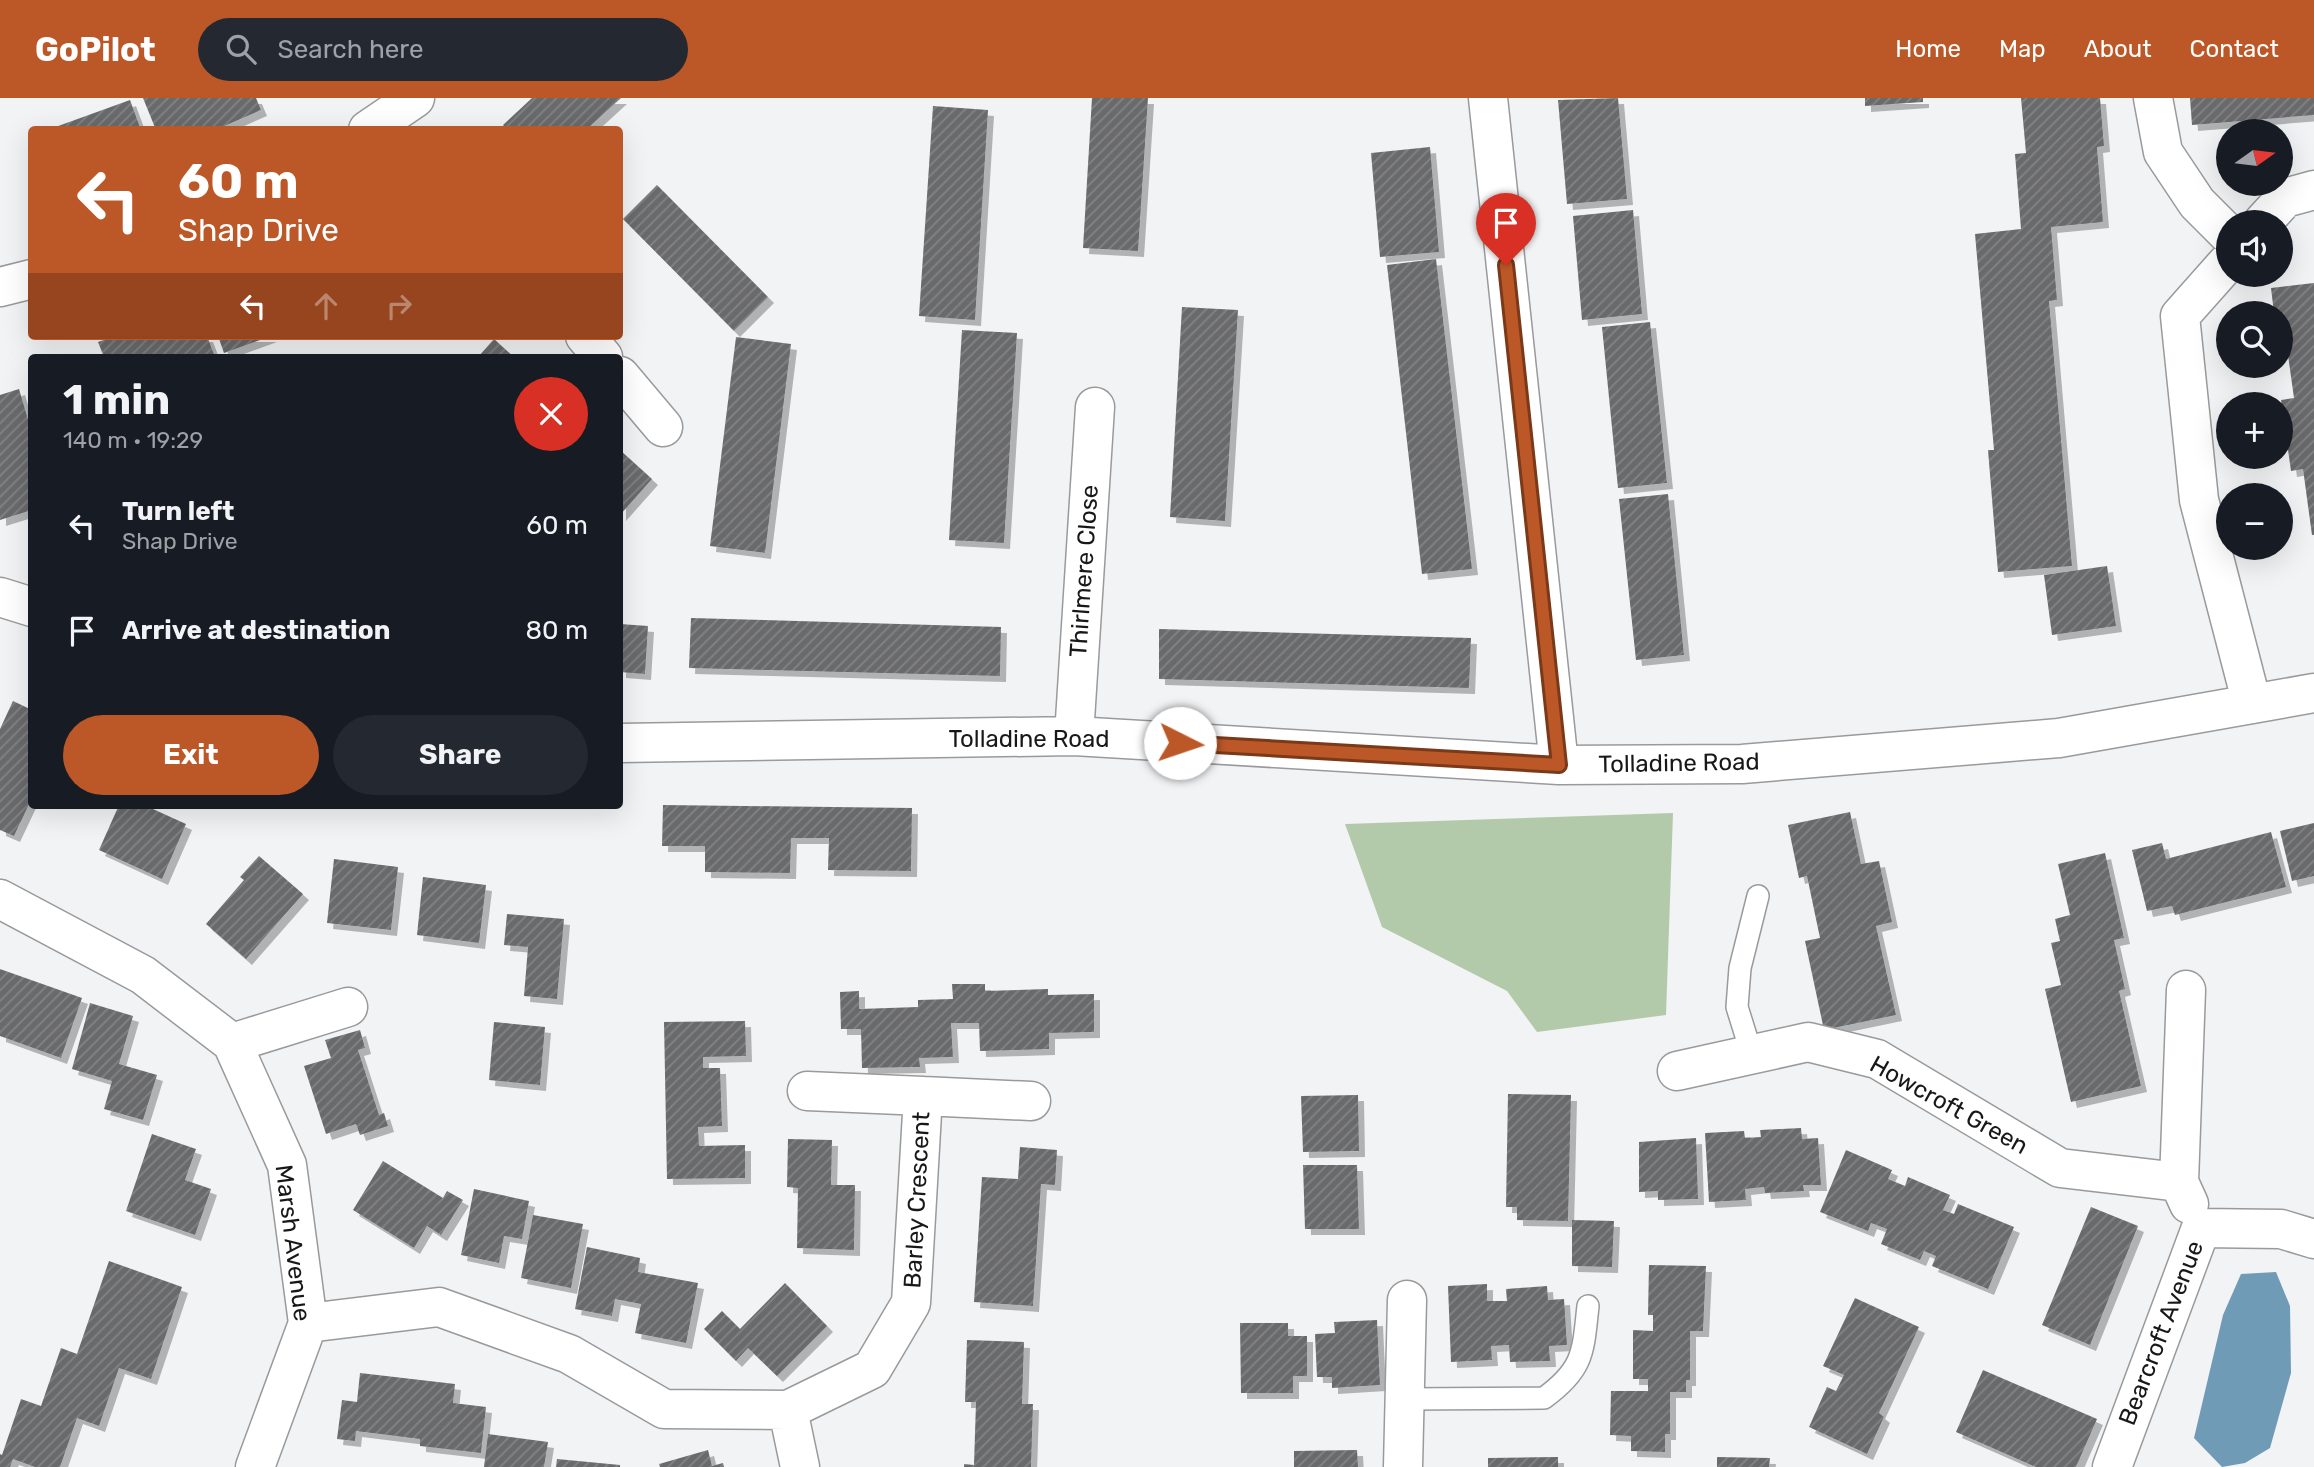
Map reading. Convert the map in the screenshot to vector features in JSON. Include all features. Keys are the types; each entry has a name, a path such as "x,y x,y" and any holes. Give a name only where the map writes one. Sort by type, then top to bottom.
{"street":[{"path":"1488,98 1559,765"},
{"path":"2153,98 2163,152 2197,203 2216,222"},
{"path":"2274,210 2285,198 2314,190"},
{"path":"2216,276 2180,316 2199,500 2252,704"},
{"path":"0,287 28,280"},
{"path":"588,340 600,354"},
{"path":"623,380 663,427"},
{"name":"Thirlmere Close","path":"1074,736 1095,407"},
{"path":"0,597 28,606"},
{"name":"Tolladine Road","path":"623,743 1074,736 1559,765 1742,764 2045,739 2314,693"},
{"name":"Marsh Avenue","path":"0,899 143,975 232,1042 287,1165 308,1323 255,1467"},
{"path":"2186,990 2179,1182 2201,1228"},
{"path":"232,1042 348,1007"},
{"name":"Howcroft Green","path":"1678,1071 1808,1042 1877,1059 2060,1167 2179,1182"},
{"name":"Barley Crescent","path":"807,1091 1031,1101"},
{"name":"Barley Crescent","path":"308,1323 439,1307 569,1354 664,1409 788,1410 872,1369 911,1303 923,1096"},
{"name":"Bearcroft Avenue","path":"2112,1467 2201,1228 2281,1229 2314,1239"},
{"path":"1403,1467 1406,1300"},
{"path":"788,1410 800,1467"}],"lane":[{"path":"1752,1055 1737,1007 1740,968 1758,896"},
{"path":"1406,1399 1544,1398 1562,1385 1580,1362 1588,1306"}],"green space":[{"path":"1673,813 1666,1015 1537,1032 1507,991 1382,927 1345,824"}],"water":[{"path":"2276,1272 2290,1306 2291,1373 2270,1448 2245,1463 2222,1467 2194,1438 2223,1315 2241,1274"}],"building":[{"path":"143,98 256,98 261,110 224,126 154,126"},
{"path":"532,98 621,98 590,126 503,125"},
{"path":"1092,98 1148,98 1138,251 1083,248"},
{"path":"1618,98 1627,199 1567,204 1558,100"},
{"path":"1865,98 1923,98 1923,102 1865,106"},
{"path":"2021,98 2100,98 2104,146 2097,147 2103,222 2051,227 2057,300 2049,301 2072,566 1998,572 1988,450 1994,450 1975,234 2021,229 2015,154 2026,153"},
{"path":"2190,98 2314,98 2314,115 2216,119 2216,123 2192,125"},
{"path":"130,100 140,126 58,126"},
{"path":"933,106 988,110 975,320 919,316"},
{"path":"1430,147 1439,252 1380,257 1371,153"},
{"path":"657,185 768,297 734,331 623,219"},
{"path":"1633,210 1642,314 1582,320 1573,216"},
{"path":"1436,259 1472,569 1422,574 1387,265"},
{"path":"2314,283 2314,535 2303,469 2291,471 2291,469 2293,469 2294,398 2291,378 2293,301 2273,301 2271,288"},
{"path":"1182,307 1238,310 1225,521 1170,517"},
{"path":"1650,322 1667,483 1618,488 1602,327"},
{"path":"962,330 1017,333 1004,543 949,540"},
{"path":"736,337 791,344 765,553 710,546"},
{"path":"209,340 214,354 103,354 98,342"},
{"path":"219,340 260,340 224,353"},
{"path":"495,340 511,354 481,354"},
{"path":"19,389 28,419 28,511 0,520 0,395"},
{"path":"623,453 652,479 623,512"},
{"path":"1668,494 1684,655 1636,660 1619,499"},
{"path":"2107,566 2116,626 2052,635 2044,575"},
{"path":"691,618 1001,627 1000,676 689,668"},
{"path":"623,624 648,626 645,674 623,672"},
{"path":"1159,629 1471,638 1469,688 1159,679"},
{"path":"13,701 28,708 28,806 14,836 0,830 0,729"},
{"path":"663,805 912,808 911,871 828,870 829,838 791,838 790,873 705,872 705,846 662,846"},
{"path":"117,809 153,809 186,824 162,879 99,850"},
{"path":"1850,812 1861,864 1879,861 1892,922 1876,926 1896,1015 1824,1030 1805,941 1820,938 1807,876 1799,878 1788,825"},
{"path":"2314,823 2314,876 2292,881 2280,831"},
{"path":"2271,832 2286,887 2175,915 2172,906 2147,911 2132,850 2162,843 2166,859"},
{"path":"2105,853 2124,938 2114,940 2125,989 2119,991 2141,1086 2071,1102 2045,989 2061,985 2051,943 2060,941 2055,919 2070,915 2058,864"},
{"path":"259,856 303,894 246,959 206,924 244,880 240,877"},
{"path":"334,859 398,867 391,930 327,923"},
{"path":"423,877 486,885 479,943 417,935"},
{"path":"507,914 564,919 557,999 524,996 528,947 504,945"},
{"path":"0,969 82,998 61,1058 0,1036"},
{"path":"952,984 985,984 985,991 1048,989 1048,995 1094,994 1094,1032 1049,1033 1049,1049 980,1051 979,1023 951,1023 953,1057 919,1058 920,1067 862,1068 861,1029 841,1029 840,992 859,991 859,1009 918,1007 918,1000 953,999"},
{"path":"90,1003 133,1016 119,1064 157,1075 143,1120 104,1109 112,1081 72,1069"},
{"path":"745,1021 746,1056 703,1057 703,1068 720,1068 722,1126 698,1127 699,1146 745,1145 745,1178 667,1179 664,1022"},
{"path":"494,1022 545,1027 540,1085 489,1080"},
{"path":"360,1030 365,1048 358,1050 379,1115 384,1113 388,1126 360,1135 356,1124 326,1134 304,1066 331,1058 325,1040"},
{"path":"1508,1094 1571,1095 1568,1221 1517,1220 1517,1207 1506,1207"},
{"path":"1358,1095 1359,1151 1303,1152 1301,1096"},
{"path":"1801,1128 1802,1139 1818,1138 1821,1185 1803,1185 1804,1191 1765,1193 1764,1187 1745,1189 1746,1200 1709,1202 1705,1133 1744,1131 1745,1138 1761,1137 1760,1130"},
{"path":"152,1134 196,1149 185,1180 211,1189 195,1235 126,1211"},
{"path":"1696,1138 1698,1199 1658,1200 1658,1191 1639,1192 1639,1142"},
{"path":"788,1139 832,1140 831,1185 855,1185 854,1250 797,1248 798,1188 787,1187"},
{"path":"1020,1147 1057,1150 1055,1185 1041,1184 1033,1306 974,1302 982,1177 1018,1179"},
{"path":"1846,1150 1892,1170 1888,1179 1905,1186 1908,1177 1950,1195 1943,1210 1954,1214 1958,1204 2014,1227 1988,1289 1932,1266 1936,1256 1924,1251 1920,1260 1881,1244 1887,1229 1871,1223 1868,1231 1820,1212"},
{"path":"383,1161 443,1198 447,1191 463,1200 441,1235 427,1226 414,1248 353,1210"},
{"path":"1303,1165 1357,1165 1359,1229 1305,1229"},
{"path":"474,1189 529,1201 522,1239 504,1236 499,1263 461,1255"},
{"path":"2091,1207 2138,1226 2090,1345 2042,1325"},
{"path":"533,1215 583,1224 571,1288 521,1278"},
{"path":"1572,1220 1614,1221 1612,1267 1572,1266"},
{"path":"587,1247 640,1258 638,1272 698,1283 686,1343 635,1333 641,1304 615,1299 612,1316 575,1309"},
{"path":"109,1261 182,1287 151,1379 119,1368 99,1426 77,1418 60,1467 35,1467 13,1459 10,1467 0,1467 0,1454 2,1455 21,1399 41,1406 61,1348 77,1354"},
{"path":"1649,1265 1706,1266 1703,1331 1690,1331 1690,1380 1686,1380 1686,1392 1670,1392 1670,1434 1665,1434 1665,1452 1631,1451 1631,1436 1610,1435 1611,1391 1648,1391 1648,1379 1633,1379 1633,1330 1653,1331 1653,1315 1648,1315"},
{"path":"785,1283 827,1326 777,1376 748,1348 736,1361 704,1329 722,1311 740,1329"},
{"path":"1487,1284 1487,1301 1507,1301 1506,1289 1547,1286 1548,1300 1564,1299 1567,1345 1549,1346 1550,1361 1510,1362 1509,1345 1491,1346 1492,1360 1451,1362 1448,1286"},
{"path":"1855,1298 1919,1327 1879,1413 1884,1417 1867,1454 1809,1427 1827,1387 1836,1391 1844,1375 1823,1366"},
{"path":"1377,1320 1380,1385 1332,1388 1332,1377 1317,1377 1315,1334 1335,1333 1334,1322"},
{"path":"1240,1323 1288,1323 1288,1336 1307,1336 1307,1376 1293,1376 1293,1393 1241,1393"},
{"path":"967,1340 1024,1342 1022,1404 1033,1404 1031,1467 964,1467 964,1464 974,1465 976,1402 965,1402"},
{"path":"1983,1370 2097,1419 2076,1467 2036,1467 1956,1432"},
{"path":"360,1373 455,1384 453,1403 486,1407 481,1453 420,1446 420,1439 356,1431 355,1441 337,1439 342,1400 357,1402"},
{"path":"488,1434 548,1442 544,1467 484,1467"},
{"path":"708,1450 712,1466 723,1463 724,1467 660,1467 659,1464"},
{"path":"1357,1450 1358,1467 1294,1467 1294,1451"},
{"path":"1558,1457 1558,1467 1488,1467 1488,1458"},
{"path":"1717,1457 1770,1458 1769,1467 1717,1467"},
{"path":"557,1459 620,1465 620,1467 556,1467"}],"route":[{"path":"1180,743 1559,765 1506,265"}]}
